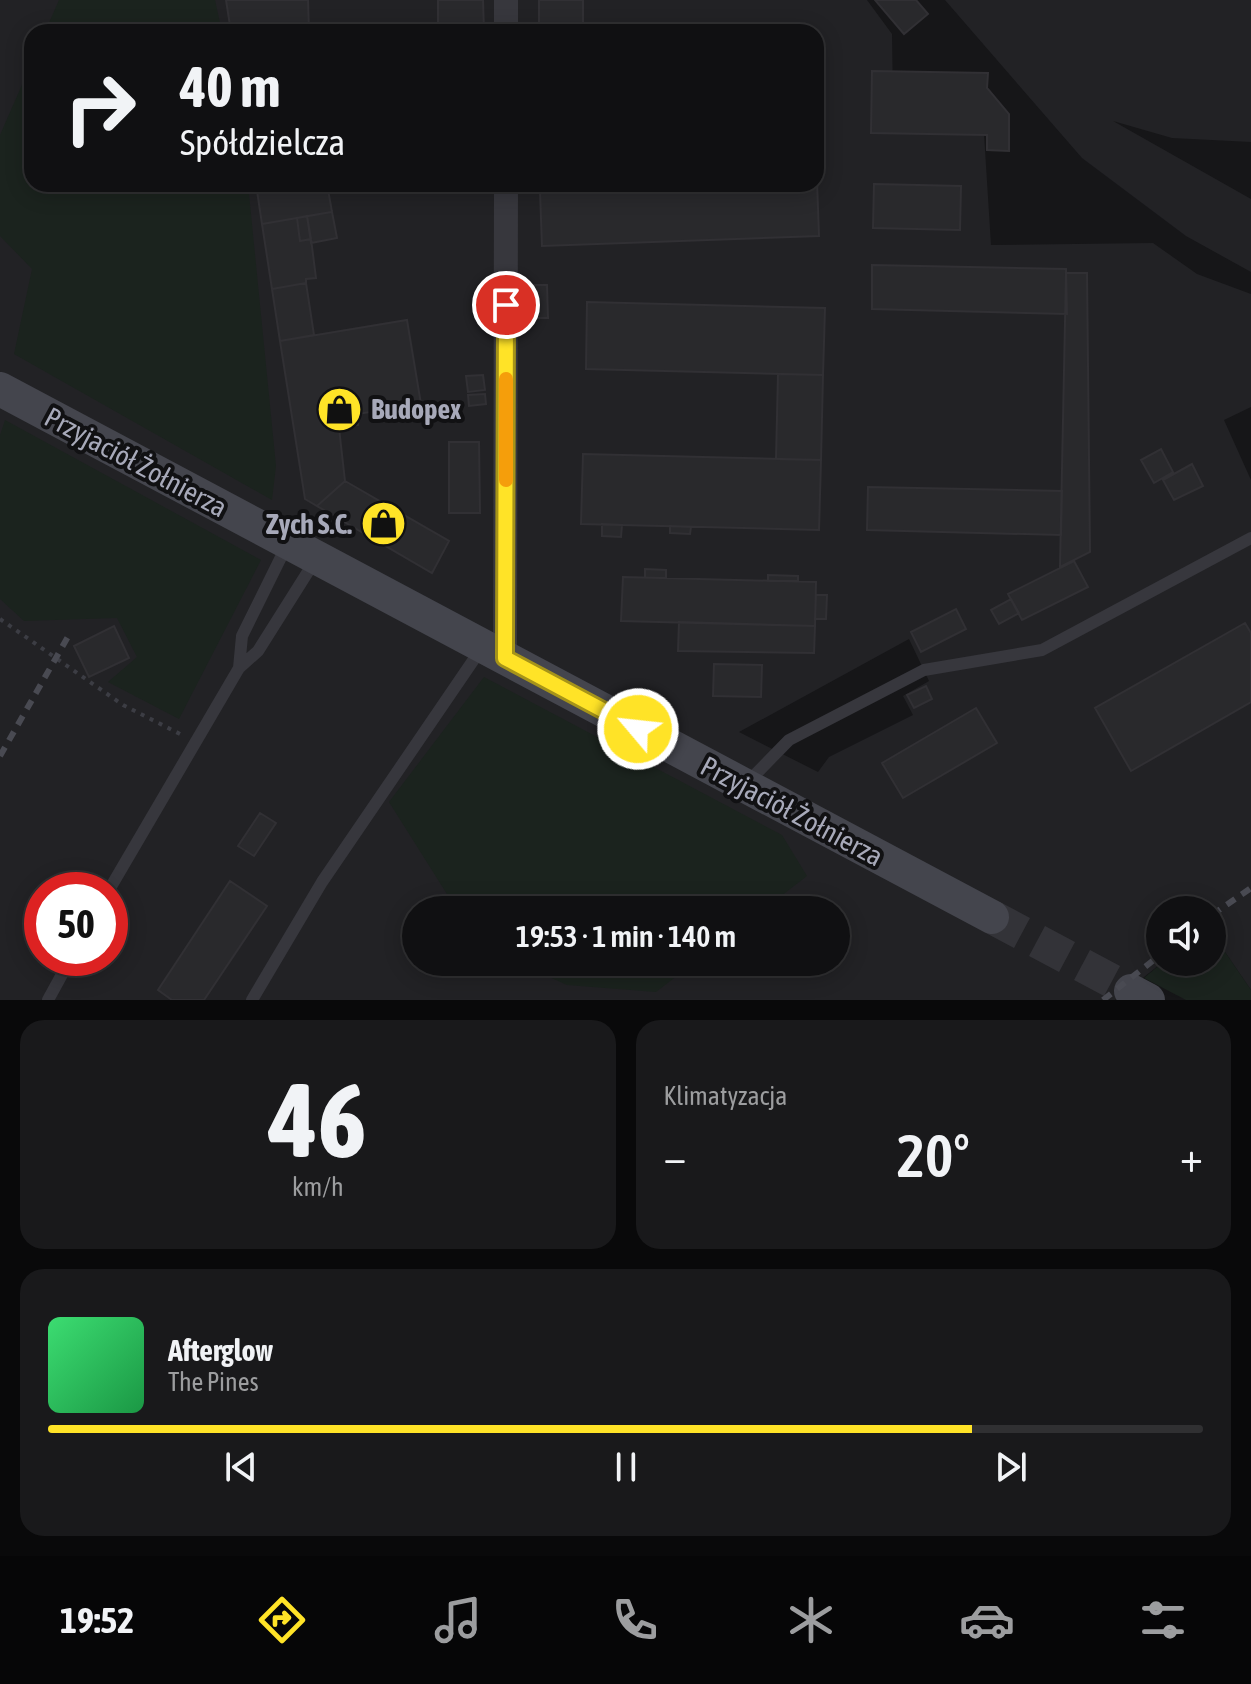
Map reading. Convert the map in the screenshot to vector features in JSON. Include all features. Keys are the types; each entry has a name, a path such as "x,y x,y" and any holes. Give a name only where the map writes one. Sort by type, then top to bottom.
{"main road":[{"name":"Przyjaciół Żołnierza","path":"0,389 992,917"}],"street":[{"path":"506,0 506,24"},
{"path":"494,652 506,192"}],"lane":[{"path":"744,786 789,740 924,670 1042,650 1251,538"},
{"path":"239,668 242,636 302,551"},
{"path":"119,872 239,668 258,651 302,551"},
{"path":"252,1000 322,882 494,652"},
{"path":"48,1000 61,976"}],"path":[{"path":"0,619 123,705 195,741"}],"shaded area":[{"path":"0,0 867,0 892,34 893,103 982,102 991,245 1153,243 1197,274 1251,294 1251,407 1224,420 1251,480 1251,990 1226,953 1226,896 1146,896 1146,975 1115,1000 0,1000","holes":["909,639 929,681 903,696 913,715 829,757 818,772 739,732"]},
{"path":"59,0 215,0 220,24 48,24"},
{"path":"945,0 1251,0 1251,142 1172,138 1113,121 1251,199 1251,272 1186,236 1082,158"},
{"path":"24,80 24,192 249,192 276,466 272,500 14,354 32,269 0,236 0,135"},
{"path":"5,420 261,560 179,719 108,682 137,657 117,618 24,621 0,599 0,435"},
{"path":"484,677 782,835 807,876 781,896 448,896 389,802"},
{"path":"1226,953 1251,990 1251,1000 1186,1000 1144,978 1226,976"},
{"path":"547,976 677,976 656,992 567,985"}],"building":[{"path":"226,0 308,0 309,24 230,24"},
{"path":"438,0 483,0 484,24 438,24"},
{"path":"539,0 583,0 583,24 539,24"},
{"path":"875,0 916,0 928,14 904,34"},
{"path":"872,71 988,73 987,88 1009,114 1009,151 987,150 987,135 871,133"},
{"path":"874,184 961,186 960,230 873,228"},
{"path":"257,192 328,192 332,212 262,224"},
{"path":"540,192 817,192 819,236 542,246"},
{"path":"332,212 337,238 311,243 307,216"},
{"path":"307,216 311,239 300,241 297,218"},
{"path":"297,218 300,241 311,239 316,278 306,279 306,283 272,289 262,224"},
{"path":"872,265 1066,269 1067,314 872,309"},
{"path":"1066,273 1087,273 1090,552 1060,567"},
{"path":"306,283 314,335 280,341 272,289"},
{"path":"529,285 547,285 548,318 529,318"},
{"path":"587,302 825,308 823,375 586,369"},
{"name":"Budopex","path":"407,320 421,404 357,414 358,425 339,428 345,481 317,506 305,499 280,341"},
{"path":"778,374 823,375 821,460 776,459"},
{"path":"483,375 485,390 468,392 466,376"},
{"path":"485,394 486,404 469,406 468,395"},
{"path":"449,442 479,442 480,513 449,513"},
{"path":"1161,449 1173,472 1154,483 1141,460"},
{"path":"583,454 821,460 819,530 581,524"},
{"path":"1192,464 1203,486 1174,500 1163,480"},
{"name":"Zych S.C.","path":"345,481 449,541 432,573 317,506"},
{"path":"868,487 1062,491 1061,535 867,530"},
{"path":"602,524 622,525 621,537 602,536"},
{"path":"670,526 691,527 690,534 670,533"},
{"path":"1074,561 1088,587 1022,620 1008,594"},
{"path":"645,569 666,570 666,578 645,578"},
{"path":"768,575 798,576 798,581 768,581"},
{"path":"623,577 816,582 815,626 621,621"},
{"path":"816,595 827,595 826,619 815,619"},
{"path":"1011,599 1019,613 999,624 991,610"},
{"path":"956,609 966,629 921,652 911,632"},
{"path":"679,622 815,626 814,653 678,651"},
{"path":"1245,623 1251,633 1251,702 1131,771 1095,708"},
{"path":"114,626 129,658 89,677 74,646"},
{"path":"714,664 762,665 761,697 713,696"},
{"path":"926,686 932,699 914,708 907,695"},
{"path":"976,708 997,743 903,798 882,763"},
{"path":"260,813 276,823 254,856 238,846"},
{"path":"230,881 267,906 204,1000 172,1000 158,990"}],"tunnel":[{"path":"992,917 1131,991"}],"railway":[{"path":"0,756 69,635"},
{"path":"1226,905 1251,888"},
{"path":"1103,1000 1146,966"}],"slow traffic":[{"path":"506,379 506,480"}],"place":[{"name":"Budopex","path":"340,409"},
{"name":"Zych S.C.","path":"383,524"}],"route":[{"path":"506,305 505,658 638,729"}]}
